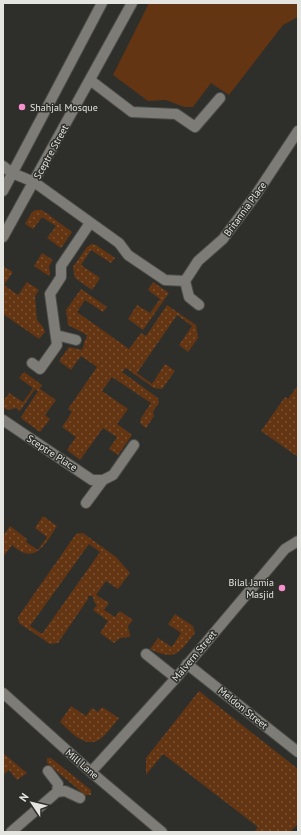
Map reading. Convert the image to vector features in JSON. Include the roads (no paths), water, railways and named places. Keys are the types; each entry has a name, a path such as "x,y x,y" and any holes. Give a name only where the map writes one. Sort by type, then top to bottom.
{"street":[{"path":"3,191 102,3"},
{"name":"Sceptre Street","path":"3,237 132,3"},
{"path":"90,80 132,112 176,114 195,127 220,98"},
{"name":"Britannia Place","path":"185,281 198,261 223,239 255,196 298,131"},
{"path":"3,166 12,173 34,182 90,223 119,242 128,255 165,280 185,281 189,296 199,305"},
{"path":"32,363 40,369 57,345 50,294 61,277 61,266 90,223"},
{"path":"56,335 76,340"},
{"name":"Sceptre Place","path":"3,420 92,480 102,480"},
{"path":"86,503 102,480 113,475 134,445"},
{"name":"Malvern Street","path":"91,772 176,678 285,549 298,541"},
{"path":"146,654 176,678"},
{"name":"Meldon Street","path":"187,664 298,752"},
{"name":"Mill Lane","path":"3,694 91,772 162,832"},
{"path":"48,771 58,784 57,792"},
{"path":"11,832 57,792 65,791 80,798"}],"place":[{"name":"Shahjal Mosque","path":"22,107"},
{"name":"Bilal Jamia Masjid","path":"282,588"}]}
